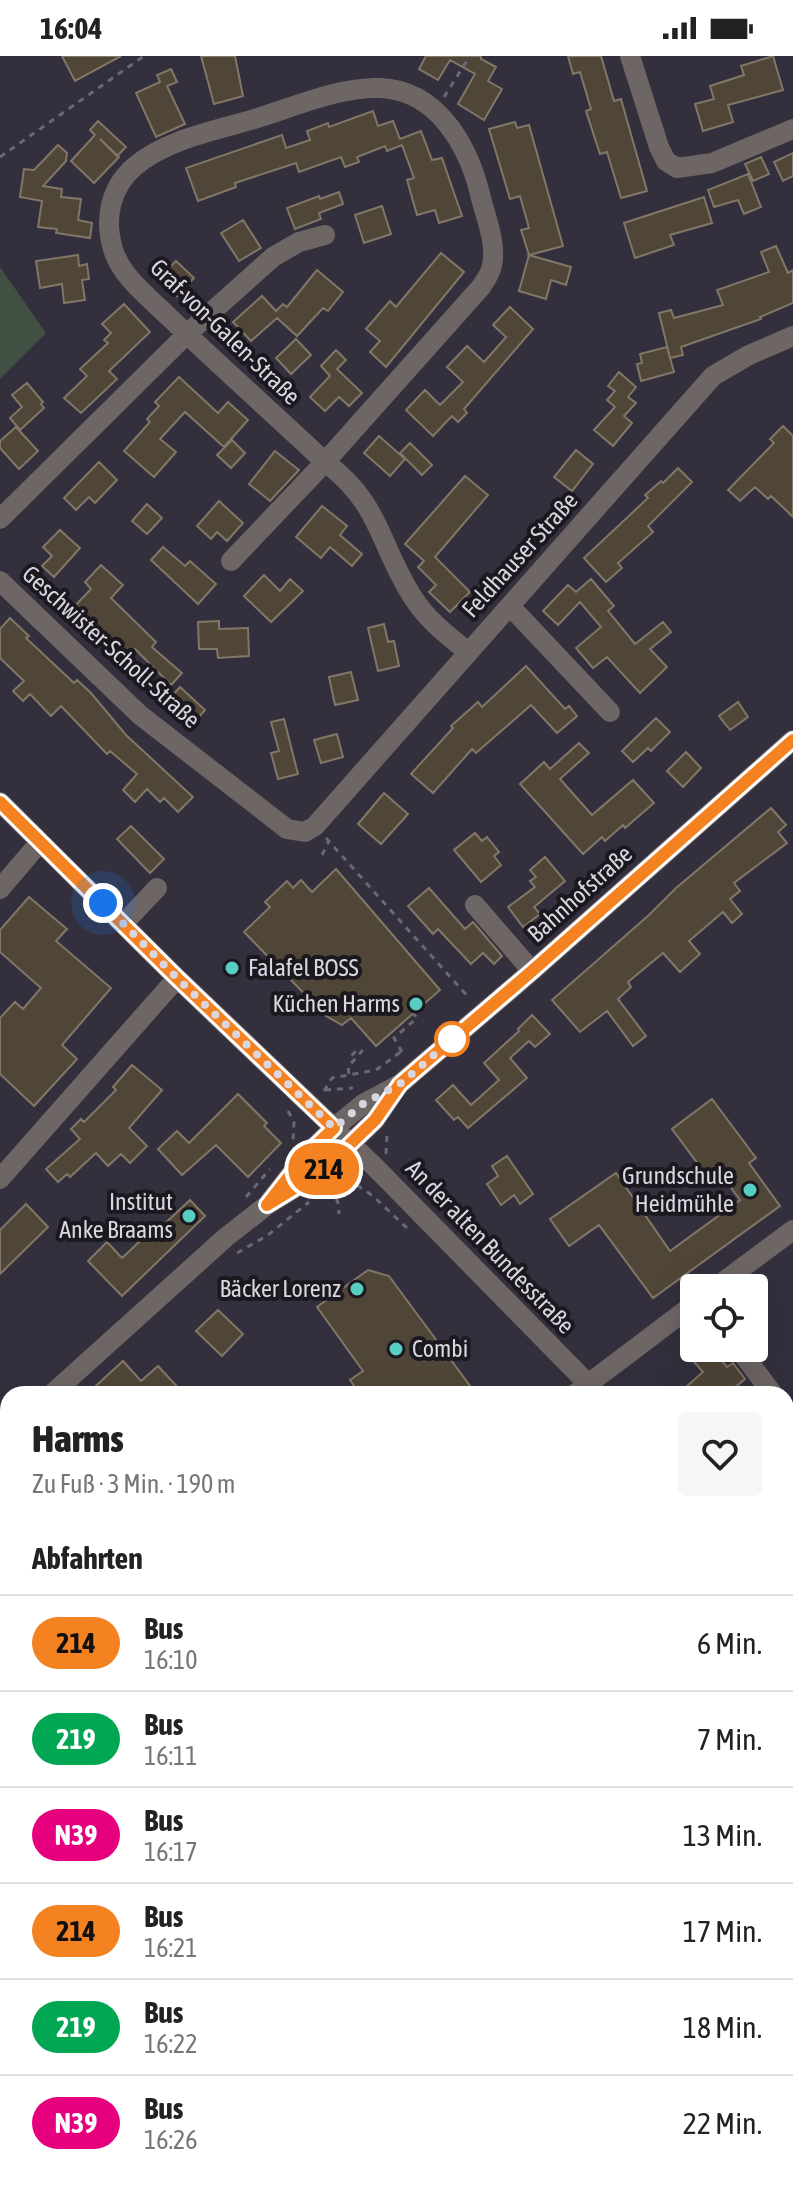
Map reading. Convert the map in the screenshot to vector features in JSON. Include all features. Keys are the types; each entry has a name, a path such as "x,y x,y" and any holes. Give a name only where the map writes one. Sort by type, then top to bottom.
{"street":[{"path":"630,56 659,147 666,161 677,168 712,163 793,129"},
{"name":"Graf-von-Galen-Straße","path":"231,561 325,462 481,287 492,266 491,243 473,174 452,128 436,111 406,94 381,88 349,91 160,150 133,168 112,196 107,222 113,252 130,279 187,334 325,462 358,491 372,511 411,595 430,621 468,652"},
{"path":"0,519 187,334 273,257 299,242 325,235"},
{"name":"Feldhauser Straße","path":"316,833 468,652 713,376 749,355 793,336"},
{"name":"Geschwister-Scholl-Straße","path":"0,581 140,715 287,829 316,833"},
{"path":"510,606 610,712"},
{"name":"Bahnhofstraße","path":"267,1205 306,1155 334,1128 363,1104 400,1084 793,740"},
{"name":"An der alten Bundesstraße","path":"0,802 177,978 351,1144 583,1386"},
{"path":"0,889 40,842"},
{"path":"124,923 157,888"},
{"path":"475,905 532,971"},
{"path":"3,1168 177,978"},
{"name":"Bahnhofstraße","path":"61,1386 225,1238 267,1205 321,1172 375,1120 400,1084"},
{"path":"734,1274 793,1230"},
{"path":"592,1386 680,1315"},
{"path":"749,1362 767,1386"}],"path":[{"path":"0,157 144,56"},
{"path":"436,111 470,56"},
{"path":"316,833 322,855"},
{"path":"316,833 482,1014"},
{"path":"325,1090 332,1078 376,1070 402,1051 394,1038 417,1018 413,1013"},
{"path":"349,1074 348,1067 362,1051 358,1049 351,1056"},
{"path":"327,1189 332,1187 339,1214"},
{"path":"228,1258 268,1235 314,1198"},
{"path":"435,1200 512,1273 540,1307"}],"green space":[{"path":"0,267 46,333 0,379"}],"building":[{"path":"62,56 121,56 75,81"},
{"path":"201,56 235,56 243,96 214,104"},
{"path":"426,56 481,56 481,59 496,67 488,81 502,89 484,120 458,104 475,74 450,60 438,80 419,69"},
{"path":"568,56 601,56 614,101 621,99 647,191 621,198 607,152 600,154 586,111 591,109 580,72 573,74"},
{"path":"773,56 783,90 728,105 733,122 703,131 695,104 714,99 710,86 744,75 741,66"},
{"path":"171,69 177,82 167,86 185,124 156,137 136,93 160,82 157,75"},
{"path":"373,111 378,126 393,121 400,139 421,131 432,160 442,158 462,216 439,223 435,210 417,215 407,180 414,178 402,145 387,151 385,146 357,157 359,162 345,167 341,157 299,172 296,163 235,183 236,187 198,201 186,168 282,135 286,148 310,140 307,131 328,123 329,127"},
{"path":"98,121 126,147 94,183 71,161 95,135 90,130"},
{"path":"515,122 517,128 529,125 563,246 529,255 521,230 529,228 520,196 510,199 489,129"},
{"path":"58,145 67,153 66,161 43,186 62,189 61,197 81,199 78,220 92,223 90,238 38,227 42,201 20,197 24,169 34,170"},
{"path":"793,153 793,176 783,181 774,162"},
{"path":"761,157 769,174 753,181 745,164"},
{"path":"748,174 761,207 744,214 738,200 714,207 708,190"},
{"path":"339,192 343,204 319,213 321,219 295,229 287,208"},
{"path":"704,197 712,223 670,235 674,245 635,258 624,223"},
{"path":"382,206 391,234 364,243 355,215"},
{"path":"243,220 261,248 239,261 221,233"},
{"path":"776,246 788,273 793,270 793,303 761,319 681,347 683,355 670,358 659,313 671,310 674,318 723,305 717,290 769,272 761,252"},
{"path":"441,253 464,272 386,367 370,352 380,341 366,329 390,301 396,307"},
{"path":"78,255 79,266 87,264 89,279 82,280 85,300 64,303 62,284 40,288 36,261"},
{"path":"529,255 571,267 566,285 551,280 546,299 519,291"},
{"path":"176,261 194,278 177,296 159,278"},
{"path":"317,270 343,292 328,311 323,308 297,336 277,318 251,341 233,322 262,296 276,311 283,304 287,307"},
{"path":"124,304 150,332 109,371 117,379 81,413 64,398 87,376 80,369 108,343 104,340 111,333 102,324"},
{"path":"510,307 533,329 464,409 467,413 458,422 452,416 433,436 406,410 425,390 440,405 463,382 447,367 467,346 484,362 506,337 493,325"},
{"path":"296,339 311,355 291,374 276,358"},
{"path":"667,347 674,372 641,381 637,364 642,363 640,354"},
{"path":"336,350 346,360 337,369 362,393 349,406 339,397 325,411 310,397 330,376 321,366"},
{"path":"619,372 636,387 628,397 636,403 624,416 632,423 613,446 594,430 615,407 607,400 615,391 608,386"},
{"path":"179,377 218,413 228,402 248,420 224,447 185,412 160,439 176,452 154,477 124,451 150,422 147,419 159,406 155,402"},
{"path":"27,383 43,402 44,408 20,430 10,418 22,407 12,395"},
{"path":"783,426 793,436 793,517 771,496 768,499 755,487 740,501 728,490 774,443 770,439"},
{"path":"16,427 38,451 19,469 0,448 0,441"},
{"path":"379,436 405,459 390,476 364,453"},
{"path":"232,440 245,453 231,468 217,455"},
{"path":"410,443 432,465 422,475 400,453"},
{"path":"576,450 593,464 572,491 554,477"},
{"path":"275,451 299,470 270,501 249,484"},
{"path":"99,462 117,480 95,503 89,497 76,510 64,498"},
{"path":"678,468 692,482 648,526 653,532 618,563 622,568 606,582 584,558 648,498 645,495"},
{"path":"465,476 488,495 435,557 470,592 450,612 429,592 436,585 418,567 424,561 405,544"},
{"path":"219,501 243,523 227,541 217,532 211,539 197,526"},
{"path":"147,504 162,518 147,534 132,521"},
{"path":"322,506 347,526 340,535 362,554 352,566 330,547 321,558 296,537"},
{"path":"60,530 80,548 54,577 42,566 52,556 43,547"},
{"path":"163,547 185,566 190,561 216,584 198,604 151,560"},
{"path":"101,565 123,585 111,598 156,642 152,647 182,673 171,685 135,649 126,658 71,610 91,589 85,582"},
{"path":"264,575 280,591 290,579 303,591 271,622 244,596"},
{"path":"591,579 614,606 608,611 635,644 663,622 671,632 650,649 667,667 640,693 607,657 593,668 576,648 601,627 580,602 558,625 543,611 568,585 576,592"},
{"path":"10,618 29,636 26,638 74,683 77,680 91,693 126,735 193,797 178,812 164,798 160,802 147,789 135,802 123,790 137,774 110,751 107,754 61,706 51,716 30,694 23,701 13,691 24,681 0,658 0,629"},
{"path":"219,621 219,629 248,628 249,656 218,658 217,649 199,649 198,622"},
{"path":"384,624 388,642 394,641 399,666 378,671 368,628"},
{"path":"526,666 565,709 569,706 577,716 557,733 531,705 476,753 472,749 433,793 411,774 453,728 451,726 478,702 482,707"},
{"path":"351,672 358,700 335,705 329,677"},
{"path":"180,687 205,710 190,727 165,704"},
{"path":"738,702 748,717 730,730 719,716"},
{"path":"656,718 670,732 651,751 648,748 633,762 622,751"},
{"path":"284,719 298,774 278,779 271,753 279,751 271,722"},
{"path":"337,734 343,757 321,763 314,740"},
{"path":"579,743 589,753 560,779 592,815 633,780 654,803 625,828 623,825 605,841 602,837 583,854 520,784 544,762 550,769"},
{"path":"686,752 701,768 683,787 667,771"},
{"path":"384,793 408,814 381,844 358,824"},
{"path":"771,808 786,825 778,832 787,843 734,883 740,891 730,899 742,914 732,923 723,912 689,941 700,954 680,972 663,953 628,982 631,987 618,999 646,1036 633,1046 607,1011 580,1032 552,1000 676,888"},
{"path":"131,826 164,859 150,873 117,839"},
{"path":"475,833 482,841 487,837 499,852 494,856 501,865 481,882 454,850"},
{"path":"545,857 565,881 534,907 540,914 523,927 508,907 535,887 530,881 536,877 530,870"},
{"path":"336,869 440,990 376,1046 351,1018 342,1025 326,1016 244,932 270,907 265,902 287,881 293,888 301,880 312,892"},
{"path":"429,888 465,929 473,922 502,956 494,964 483,953 471,964 438,929 433,934 408,906"},
{"path":"29,897 67,929 56,941 111,988 62,1045 77,1059 34,1106 0,1074 0,1018 15,1002 23,1009 41,988 0,952 0,930"},
{"path":"532,1015 550,1034 535,1047 529,1041 510,1058 527,1078 468,1128 458,1117 454,1120 436,1100 453,1085 471,1105 499,1080 484,1063"},
{"path":"132,1065 162,1090 129,1128 147,1146 130,1163 121,1154 108,1166 96,1153 70,1177 67,1174 58,1182 46,1169 80,1139 71,1129 81,1119 84,1122 116,1090 113,1087"},
{"path":"238,1094 267,1123 264,1126 281,1143 248,1177 216,1145 182,1175 158,1149 177,1131 189,1143"},
{"name":"Grundschule Heidmühle","path":"712,1099 756,1158 749,1163 780,1206 686,1274 680,1274 680,1278 653,1298 599,1225 569,1246 550,1219 616,1173 670,1251 740,1200 720,1173 710,1180 672,1129"},
{"path":"507,1156 533,1194 520,1204 514,1195 501,1205 487,1184 498,1176 492,1166"},
{"path":"190,1200 205,1216 122,1296 88,1261 107,1242 122,1258"},
{"path":"26,1204 48,1227 0,1274 0,1230"},
{"path":"368,1270 389,1276 470,1386 354,1386 350,1380 363,1371 317,1307"},
{"path":"218,1310 243,1334 222,1356 196,1331"},
{"path":"123,1361 141,1381 158,1366 177,1386 96,1386"},
{"path":"694,1362 723,1362 727,1367 733,1363 745,1379 737,1386 687,1386 703,1372"}],"bus line":[{"name":"214","path":"0,802 334,1128 306,1155 267,1205 321,1172 375,1120 400,1084 793,740"}],"place":[{"name":"Falafel BOSS","path":"232,968"},
{"name":"Küchen Harms","path":"416,1004"},
{"name":"Grundschule Heidmühle","path":"750,1190"},
{"name":"Institut Anke Braams","path":"189,1216"},
{"name":"Bäcker Lorenz","path":"357,1289"},
{"name":"Combi","path":"396,1349"}],"route":[{"path":"103,903 334,1128 363,1104 400,1084 455,1037 452,1039"}]}
